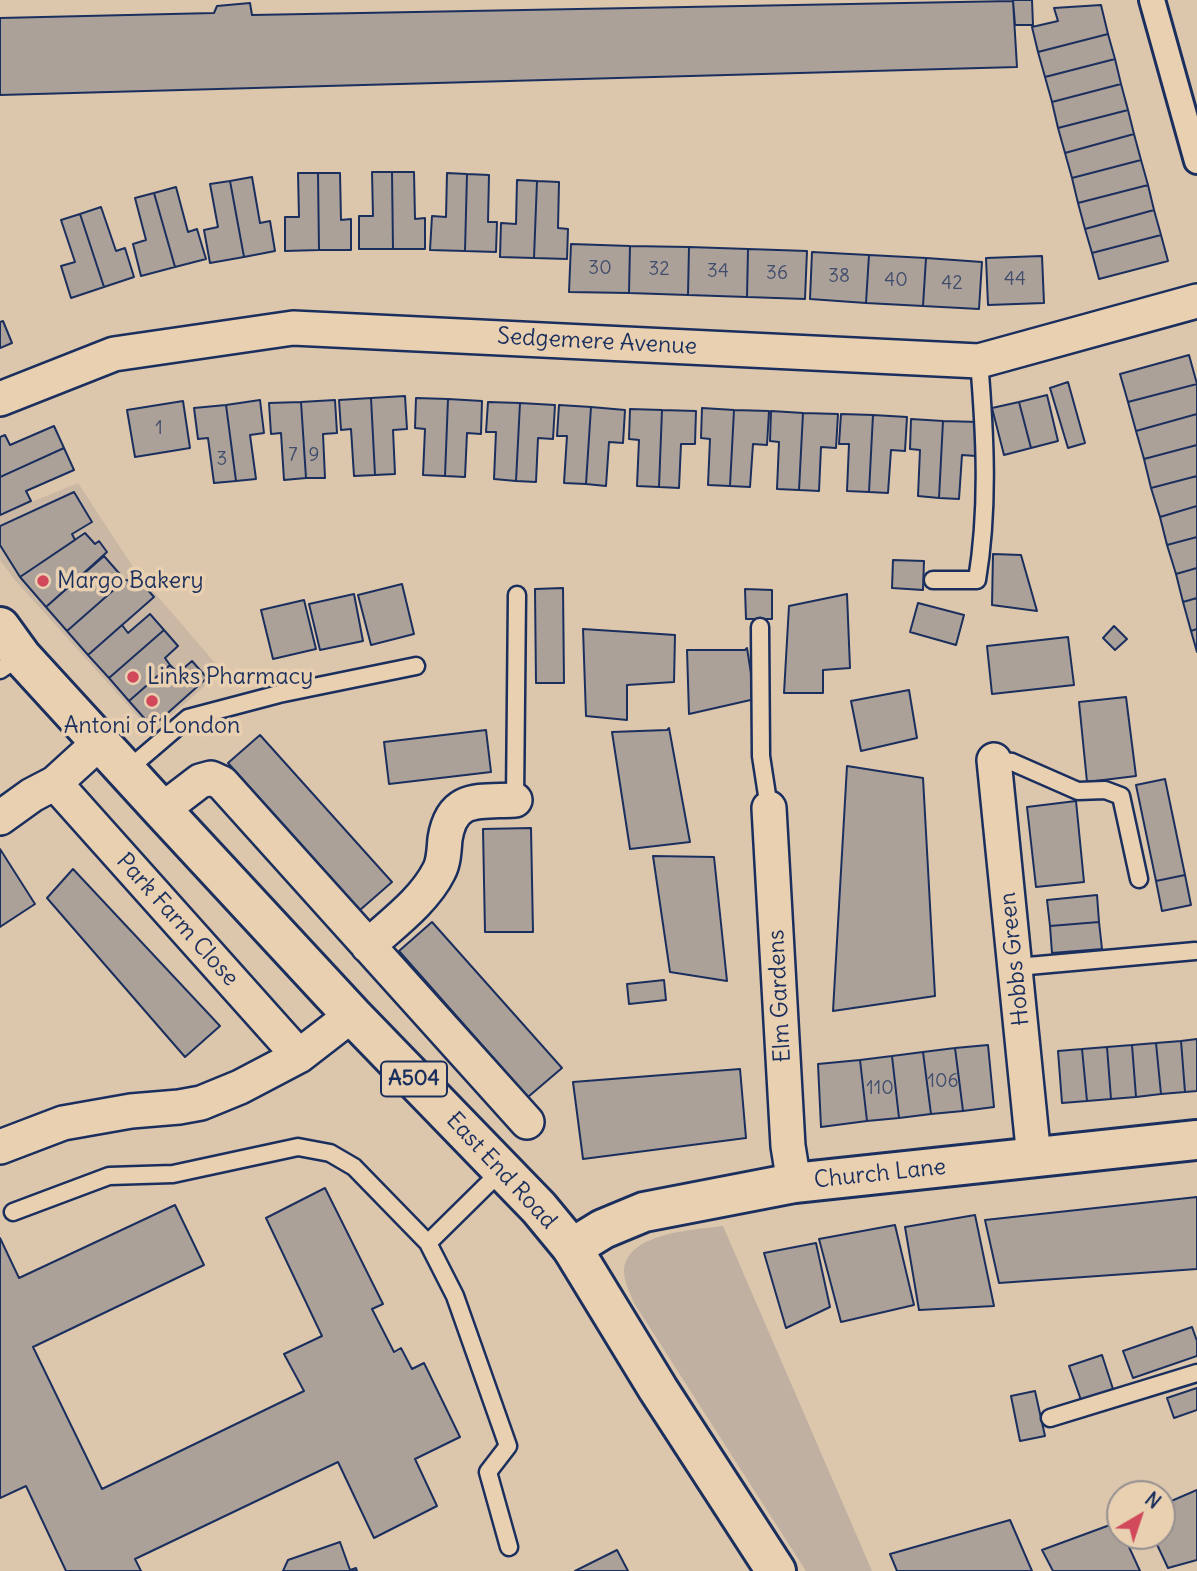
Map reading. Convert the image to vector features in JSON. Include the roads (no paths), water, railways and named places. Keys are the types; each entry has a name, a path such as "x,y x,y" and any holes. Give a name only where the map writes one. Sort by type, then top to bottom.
{"main road":[{"name":"East End Road","path":"7,651 100,742 352,1015 539,1208 572,1248 771,1569"},
{"name":"Church Lane","path":"572,1248 603,1228 644,1212 794,1183 1197,1140"}],"street":[{"path":"1152,0 1197,161"},
{"name":"Sedgemere Avenue","path":"0,399 114,354 293,328 979,361 1197,301"},
{"path":"0,818 32,795 55,783 100,742"},
{"name":"Hobbs Green","path":"994,760 1017,967 1034,1158"},
{"path":"162,810 200,780 211,778 222,783 527,1122"},
{"name":"Park Farm Close","path":"55,783 299,1056"},
{"path":"368,946 427,891 441,869 448,822 456,810 468,803 515,800"},
{"name":"Elm Gardens","path":"769,808 788,1146 794,1183"},
{"path":"0,1147 63,1123 131,1111 201,1103 240,1087 299,1056 352,1015"}],"lane":[{"path":"933,580 977,580 981,559 986,441 979,361"},
{"path":"515,800 517,595"},
{"path":"760,627 761,756 769,808"},
{"path":"126,771 188,718 279,694 416,666"},
{"path":"994,760 1012,762 1078,791 1104,790 1121,796 1139,879"},
{"path":"1017,967 1195,951"},
{"path":"13,1212 109,1176 173,1174 298,1147 330,1153 354,1167 428,1243 455,1296 508,1446 488,1472 509,1547"},
{"path":"428,1243 502,1170"},
{"path":"1050,1418 1197,1373"}],"place":[{"name":"Margo Bakery","path":"43,581"},
{"name":"Links Pharmacy","path":"133,677"},
{"name":"Antoni of London","path":"152,701"}]}
